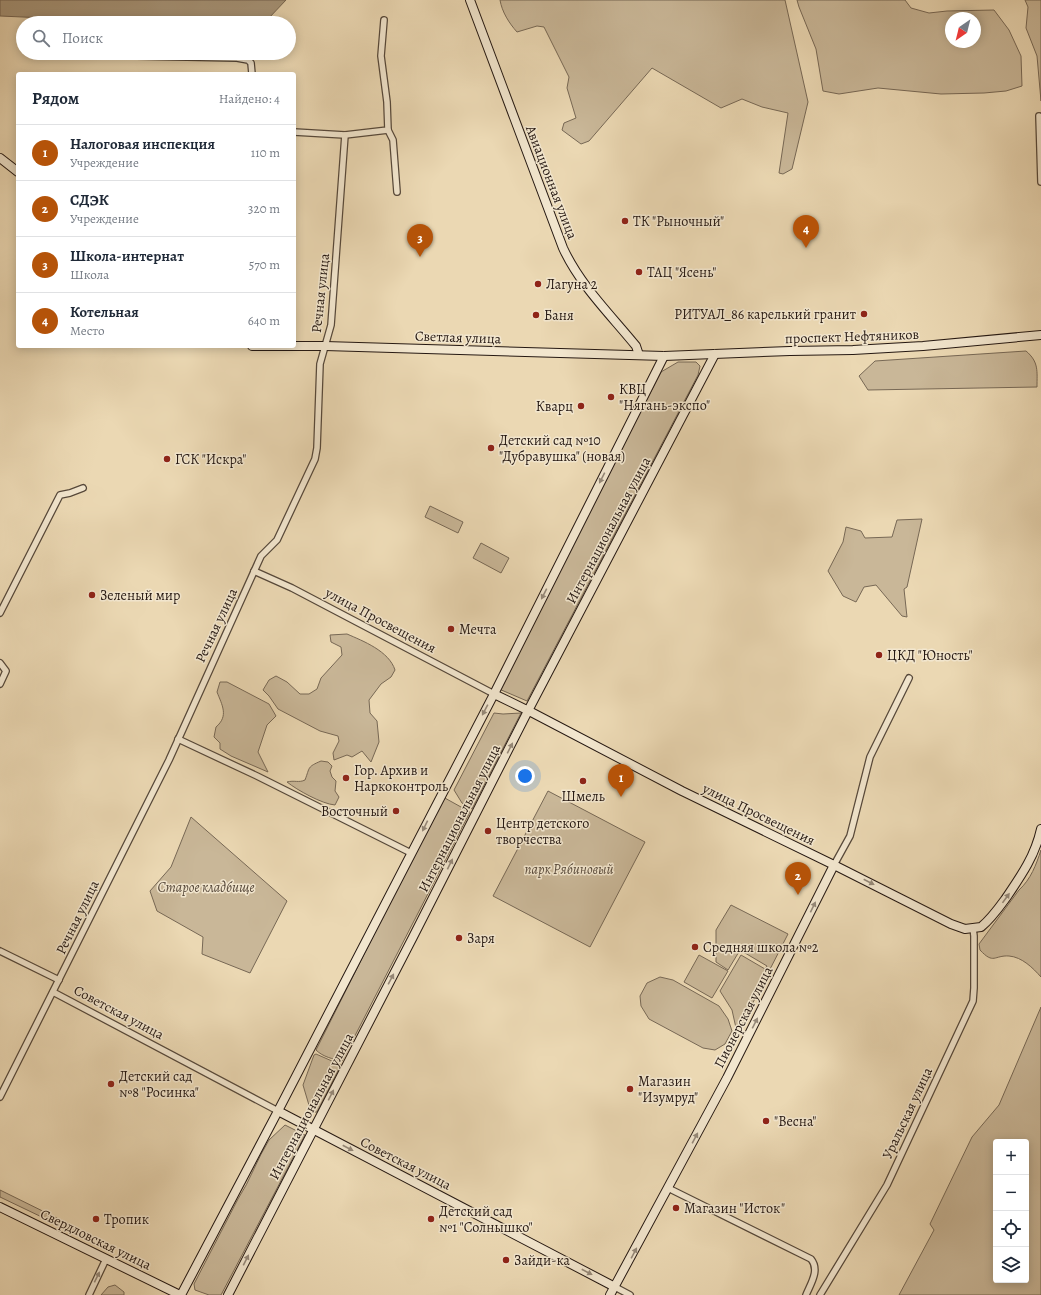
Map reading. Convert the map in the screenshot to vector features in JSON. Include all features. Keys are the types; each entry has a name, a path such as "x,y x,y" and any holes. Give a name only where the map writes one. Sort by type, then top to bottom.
{"main road":[{"name":"Авиационная улица","path":"470,0 562,248 576,272 591,292 636,346 639,355"},
{"path":"0,158 16,170"},
{"name":"проспект Нефтяников","path":"664,356 867,349 1041,335"},
{"name":"Светлая улица","path":"296,346 664,356"},
{"name":"Интернациональная улица","path":"228,1295 715,354"},
{"name":"Интернациональная улица","path":"181,1295 494,694 664,356"},
{"name":"улица Просвещения","path":"494,694 669,784 951,924 965,929 981,928 990,920 1022,876 1032,858 1041,829"},
{"name":"Пионерская улица","path":"610,1295 727,1078 834,865"},
{"name":"Советская улица","path":"278,1111 615,1287"},
{"name":"Свердловская улица","path":"0,1207 181,1295"}],"street":[{"path":"384,20 381,56 387,102 388,130 392,140 397,192"},
{"path":"248,60 251,63 252,72"},
{"path":"1039,116 1041,182"},
{"path":"296,132 345,135 388,130"},
{"name":"Речная улица","path":"0,1097 164,772 260,556 277,540 315,459 317,448 320,364 331,325 345,135"},
{"path":"0,613 60,495 83,488"},
{"name":"улица Просвещения","path":"254,571 292,588 494,694"},
{"path":"0,663 6,671 0,684"},
{"name":"Пионерская улица","path":"834,865 850,836 870,757 909,678"},
{"path":"178,739 263,779 411,853"},
{"name":"Уральская улица","path":"820,1295 888,1185 973,1001 973,928"},
{"path":"0,951 59,980"},
{"name":"Советская улица","path":"53,992 278,1111"},
{"path":"668,1188 811,1259 814,1263 816,1271 806,1295"},
{"path":"88,1295 106,1259"},
{"path":"615,1287 630,1295"}],"green space":[{"path":"500,0 785,0 808,102 792,169 783,174 779,173 788,113 762,107 742,99 721,108 652,68 589,141 581,144 562,130 564,123 576,118 567,88 569,77 544,27 537,26 517,32 506,17"},
{"path":"797,0 905,0 911,8 929,13 947,11 994,10 1009,30 1021,56 1022,86 1006,91 984,93 941,94 878,88 839,94 823,91 816,49"},
{"path":"1025,0 1041,0 1041,101 1037,56 1026,28 1028,7"},
{"path":"1026,351 1035,363 1037,371 1037,387 868,390 859,376 875,361"},
{"path":"678,362 696,362 700,366 698,375 527,701 499,689 661,372"},
{"path":"430,506 463,522 458,533 425,517"},
{"path":"922,519 907,587 904,589 907,617 902,616 876,585 864,587 856,602 843,596 828,571 843,542 846,527 861,531 865,538 892,537 897,520"},
{"path":"481,543 509,558 501,573 473,558"},
{"path":"347,634 368,643 381,652 392,663 395,670 391,677 381,684 369,700 370,713 377,721 379,742 371,762 362,751 352,757 347,755 334,760 333,753 339,741 338,736 320,731 278,709 263,690 269,680 276,676 287,682 300,694 309,694 317,689 321,678 342,655 341,647 331,642 330,635"},
{"path":"220,682 227,682 269,704 276,716 267,725 258,752 268,772 231,756 220,749 220,743 214,737 216,727 220,723 223,715 222,706 217,692"},
{"path":"494,713 521,713 472,809 462,803 454,790"},
{"path":"321,761 328,762 332,766 330,771 332,777 336,781 335,791 339,797 335,805 323,802 310,796 287,782 305,780 310,768"},
{"name":"парк Рябиновый","path":"548,791 645,842 590,947 493,896"},
{"path":"443,797 470,812 342,1061 325,1056 316,1050"},
{"name":"Старое кладбище","path":"191,817 287,901 250,973 202,954 203,937 157,911 150,891 171,867"},
{"path":"1041,850 1041,977 1031,967 1018,958 1009,956 994,958 988,957 980,950 979,944 1027,881"},
{"path":"731,905 788,934 741,1026 736,1028 732,1010 720,991 741,955 765,969 767,966 740,950 728,970 716,962 716,930"},
{"path":"699,955 728,971 712,998 684,982"},
{"path":"660,977 673,980 719,1006 728,1019 732,1031 725,1044 715,1050 703,1048 649,1019 641,1006 640,996 647,983"},
{"path":"1041,1007 1041,1295 899,1295 934,1230 930,1224 972,1137 999,1105"},
{"path":"316,1054 341,1065 317,1112 311,1112 303,1085 314,1055"},
{"path":"285,1125 305,1135 221,1295 209,1295 195,1290 194,1284 265,1147 269,1140"},
{"path":"0,1190 75,1227 77,1229 77,1233 0,1197"},
{"path":"115,1285 124,1292 124,1295 101,1295 108,1287"}],"shaded area":[{"path":"0,0 286,0 271,16 0,16"}],"place":[{"name":"ТК \"Рыночный\"","path":"625,221"},
{"name":"Котельная","path":"806,248"},
{"name":"Школа-интернат","path":"420,257"},
{"name":"ТАЦ \"Ясень\"","path":"639,272"},
{"name":"Лагуна 2","path":"538,284"},
{"name":"РИТУАЛ_86 карелький гранит","path":"864,314"},
{"name":"Баня","path":"536,315"},
{"name":"КВЦ \"Нягань-экспо\"","path":"611,397"},
{"name":"Кварц","path":"581,406"},
{"name":"Детский сад №10 \"Дубравушка\" (новая)","path":"491,448"},
{"name":"ГСК \"Искра\"","path":"167,459"},
{"name":"Зеленый мир","path":"92,595"},
{"name":"Мечта","path":"451,629"},
{"name":"ЦКД \"Юность\"","path":"879,655"},
{"name":"Гор. Архив и Наркоконтроль","path":"346,778"},
{"name":"Шмель","path":"583,781"},
{"name":"Налоговая инспекция","path":"621,797"},
{"name":"Восточный","path":"396,811"},
{"name":"Центр детского творчества","path":"488,831"},
{"name":"СДЭК","path":"798,895"},
{"name":"Заря","path":"459,938"},
{"name":"Средняя школа №2","path":"695,947"},
{"name":"Детский сад №8 \"Росинка\"","path":"111,1084"},
{"name":"Магазин \"Изумруд\"","path":"630,1089"},
{"name":"\"Весна\"","path":"766,1121"},
{"name":"Магазин \"Исток\"","path":"676,1208"},
{"name":"Тропик","path":"96,1219"},
{"name":"Детский сад №1 \"Солнышко\"","path":"431,1219"},
{"name":"Зайди-ка","path":"506,1260"}]}
